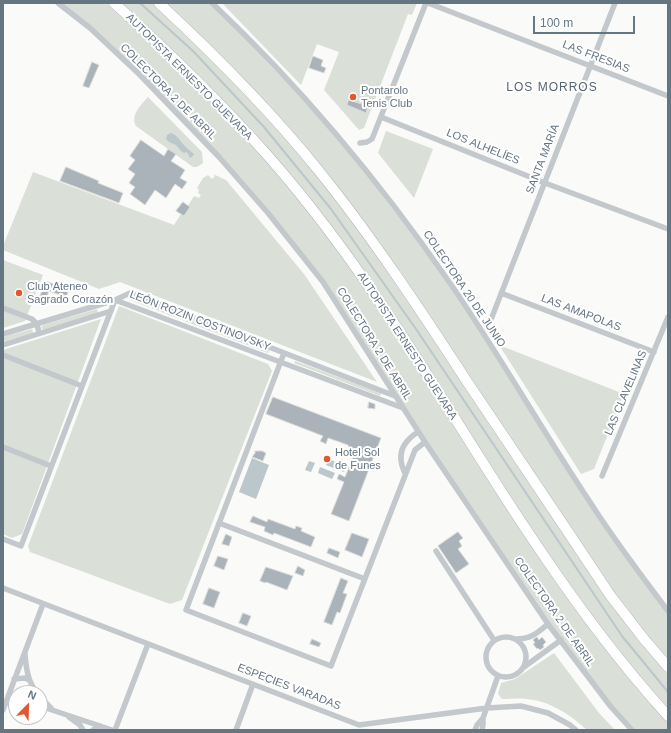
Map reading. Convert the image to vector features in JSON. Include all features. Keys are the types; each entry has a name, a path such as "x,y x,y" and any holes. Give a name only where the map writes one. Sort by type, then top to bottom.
{"highway":[{"name":"AUTOPISTA ERNESTO GUEVARA","path":"114,3 155,40 217,102 269,158 318,218 388,314 544,557 620,660 668,716"},
{"path":"159,3 232,73 266,109 319,170 363,228 407,291 610,595 668,668"}],"street":[{"name":"COLECTORA 2 DE ABRIL","path":"58,3 90,28 139,74 219,157 268,213 323,282 418,432 548,624 611,707 632,730"},
{"name":"COLECTORA 20 DE JUNIO","path":"212,3 258,48 316,110 364,168 403,219 449,283 590,502 630,560 668,611"},
{"name":"LAS FRESIAS","path":"427,3 668,96"},
{"path":"360,143 372,140 427,3"},
{"name":"SANTA MARÍA","path":"490,322 615,3"},
{"name":"LOS ALHELÍES","path":"380,118 545,183 668,229"},
{"name":"LEÓN ROZIN COSTINOVSKY","path":"115,300 130,293 396,396"},
{"name":"LAS AMAPOLAS","path":"501,293 654,352"},
{"name":"LEÓN ROZIN COSTINOVSKY","path":"115,300 403,408"},
{"path":"3,539 21,546 115,300"},
{"path":"3,334 115,300"},
{"path":"3,308 32,320 37,324 39,333"},
{"path":"3,345 111,311"},
{"name":"LAS CLAVELINAS","path":"602,476 668,317"},
{"path":"284,353 186,610 331,666 405,473 416,449 425,442"},
{"path":"3,355 82,386"},
{"path":"405,473 401,465 400,456 408,439 418,432"},
{"path":"3,448 52,466"},
{"path":"219,523 365,579"},
{"path":"436,552 494,640"},
{"name":"ESPECIES VARADAS","path":"3,588 253,684 358,727 487,708 521,706 548,713 576,730"},
{"path":"12,685 43,604"},
{"path":"548,624 526,639 516,639 505,636 494,640 487,650 486,656 489,668 498,676 505,678 512,676 519,673 560,640"},
{"path":"516,639 525,648 526,661 524,668"},
{"path":"48,708 113,730 148,644"},
{"path":"25,652 26,666 31,685"},
{"path":"475,730 483,718 498,676"},
{"path":"14,679 25,678 29,680"},
{"path":"236,730 253,684"},
{"path":"3,710 8,697"},
{"path":"48,704 55,710"},
{"path":"67,715 80,725 83,730"},
{"path":"482,730 483,718"},
{"path":"93,730 100,726"}],"shaded area":[{"path":"58,3 212,3 337,136 449,283 590,502 668,611 668,730 632,730 548,624 428,446 323,282 268,213 139,74"},
{"path":"222,3 417,3 412,15 408,14 364,128 359,130 324,90 339,52 317,44 301,85"},
{"path":"148,97 202,152 203,163 197,167 193,167 136,126 134,118 135,114"},
{"path":"386,131 433,149 414,198 378,153"},
{"path":"171,133 194,154 192,157 190,158 187,152 184,153 176,145 166,139 167,135"},
{"path":"33,172 174,225 181,214 184,216 190,207 188,206 194,196 199,198 201,195 198,193 199,190 197,188 203,178 208,175 212,179 215,176 213,174 226,180 304,274 377,382 120,282 99,289 3,250 3,246"},
{"name":"Club Ateneo Sagrado Corazón","path":"3,260 43,275 25,321 3,328"},
{"path":"131,297 269,350 268,353 130,300"},
{"path":"119,306 268,364 272,371 182,600 170,604 30,552 28,546"},
{"path":"97,309 98,313 43,330 41,328 43,325"},
{"path":"101,319 22,534 12,538 3,534 3,350"},
{"path":"32,329 32,334 3,342 3,337"},
{"path":"499,345 624,394 594,469 581,474"},
{"path":"295,361 381,393 380,396 294,363"},
{"path":"252,458 269,465 256,499 239,492"},
{"path":"328,459 346,466 344,472 326,465"},
{"path":"309,461 315,463 311,472 305,470"},
{"path":"320,467 335,473 332,479 318,473"},
{"path":"554,653 599,713 615,730 587,730 567,714 552,706 527,699 502,699 498,694 501,683 515,679"}],"building":[{"path":"313,56 323,60 321,66 326,68 324,73 309,68"},
{"path":"92,62 99,65 89,88 83,86"},
{"path":"349,100 368,106 366,113 347,105"},
{"path":"141,140 164,156 168,149 176,154 171,161 185,170 180,178 187,182 182,189 175,184 166,198 155,190 145,205 130,194 135,187 129,183 135,174 128,169 135,160 130,156"},
{"path":"66,167 99,181 98,183 123,193 119,203 60,181"},
{"path":"183,202 190,207 184,216 176,211"},
{"path":"46,281 69,290 66,297 49,291 45,301 39,299"},
{"path":"273,397 381,438 349,521 331,514 344,482 337,479 339,474 345,477 353,457 348,445 328,438 326,444 320,441 323,436 266,414"},
{"path":"369,402 375,404 375,409 368,408"},
{"path":"255,451 262,451 266,453 263,461 252,457"},
{"path":"253,516 267,522 268,519 295,529 296,526 302,528 301,531 315,537 311,547 274,533 273,535 264,531 265,527 250,522"},
{"path":"458,532 463,538 459,541 462,546 458,549 469,564 456,573 438,546"},
{"path":"352,533 369,539 362,557 345,550"},
{"path":"226,534 232,537 229,546 222,544"},
{"path":"329,548 340,552 338,558 327,553"},
{"path":"218,556 228,559 224,570 214,566"},
{"path":"298,566 305,570 303,576 295,573"},
{"path":"266,567 293,576 287,590 260,581"},
{"path":"341,578 348,581 343,593 347,594 340,613 337,612 332,625 324,622"},
{"path":"209,588 220,592 214,608 203,604"},
{"path":"243,613 251,616 247,626 239,623"},
{"path":"537,637 539,640 542,637 546,642 543,645 544,647 540,650 533,644 535,643 533,640"},
{"path":"312,639 321,643 319,647 310,644"}],"waterway":[{"path":"140,3 193,51 264,127 331,209 416,329 622,636 668,692"}],"place":[{"name":"Pontarolo Tenis Club","path":"353,97"},
{"name":"Club Ateneo Sagrado Corazón","path":"19,293"},
{"name":"Hotel Sol de Funes","path":"327,459"}],"district":[{"name":"LOS MORROS","path":"552,88"}]}
